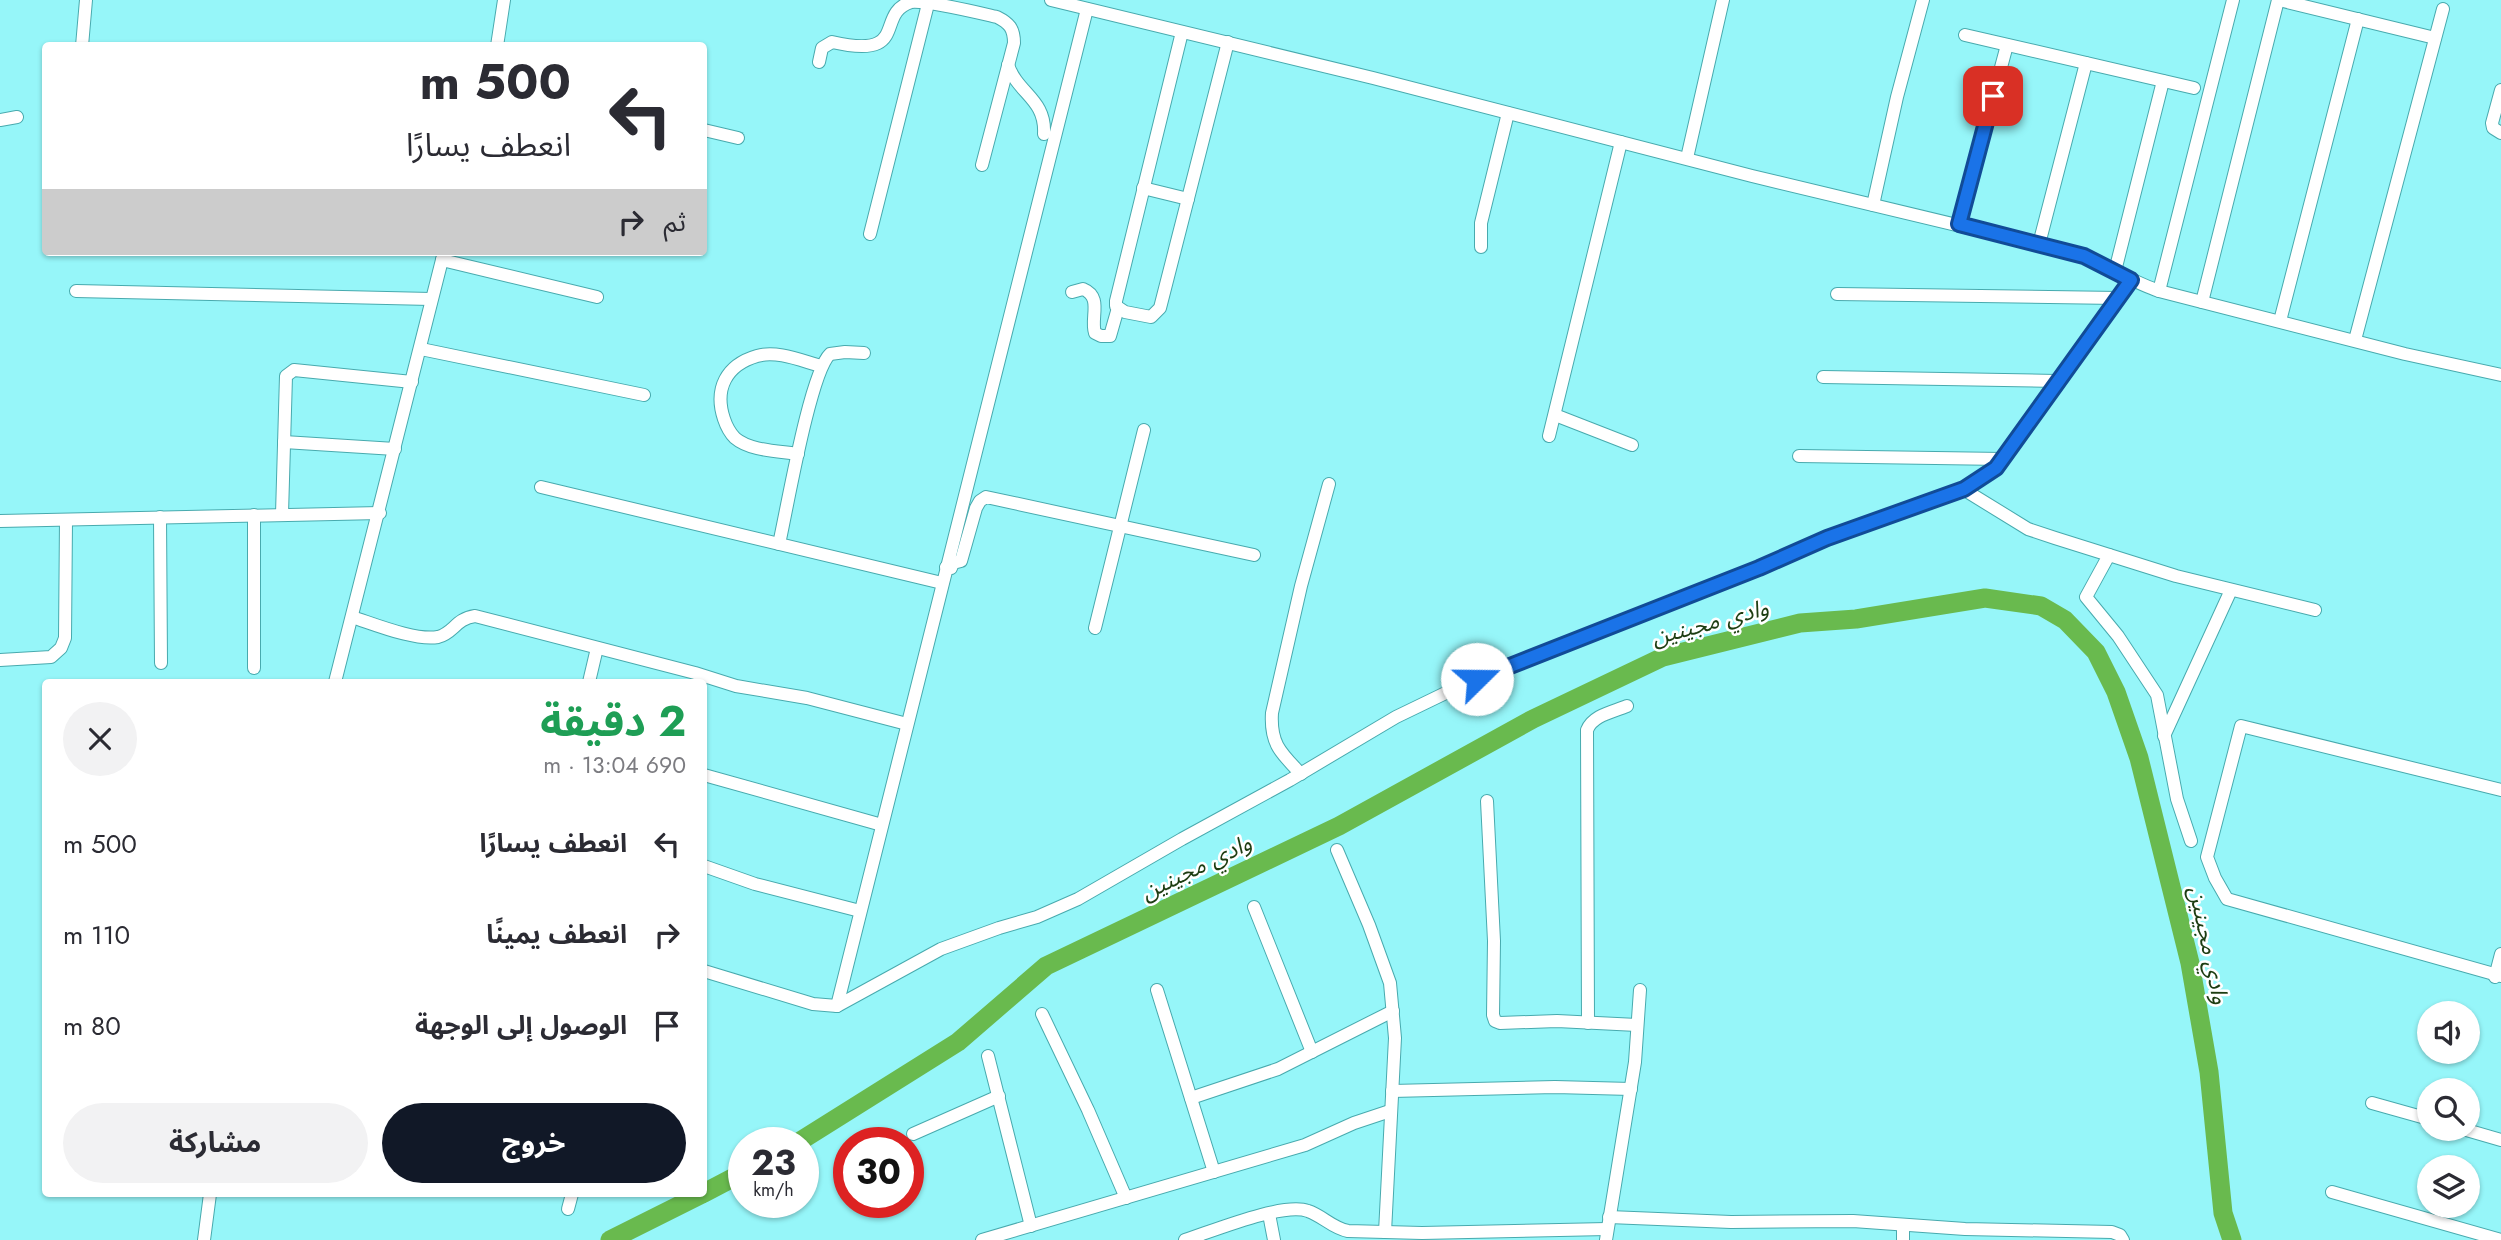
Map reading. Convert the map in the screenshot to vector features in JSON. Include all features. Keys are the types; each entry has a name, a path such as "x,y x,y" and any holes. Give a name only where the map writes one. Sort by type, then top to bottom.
{"street":[{"path":"82,42 86,0"},
{"path":"500,42 504,0"},
{"path":"1054,0 2039,244 2084,256 2159,292 2415,356 2500,371"},
{"path":"1687,158 1723,0"},
{"path":"1873,205 1897,97 1923,0"},
{"path":"2159,292 2233,0"},
{"path":"2202,302 2279,0 2435,38"},
{"path":"819,61 822,48 832,42 863,48 880,43 903,6 911,2 929,1 1006,21 1014,33 1014,43 982,165"},
{"path":"870,234 929,1"},
{"path":"837,1006 1087,9"},
{"path":"2355,340 2442,9"},
{"path":"2280,321 2358,19"},
{"path":"1072,292 1083,289 1092,295 1095,306 1095,333 1110,336 1118,308 1115,301 1182,32"},
{"path":"1965,35 2194,88"},
{"path":"1118,308 1151,317 1158,312 1228,42"},
{"path":"1959,224 2007,45"},
{"path":"2039,244 2086,63"},
{"path":"1008,65 1016,81 1039,106 1044,121 1044,134"},
{"path":"2115,271 2163,81"},
{"path":"2501,90 2492,123 2493,128 2501,133"},
{"path":"1481,247 1481,223 1508,113"},
{"path":"0,120 17,117"},
{"path":"707,131 738,138"},
{"path":"1549,436 1621,142"},
{"path":"1143,188 1188,199"},
{"path":"336,679 443,256 597,297"},
{"path":"707,972 813,1004 837,1006 941,949 1037,917 1079,899 1115,876 1301,774 1396,717 1458,687 1759,568 1827,538 1964,489 1996,468 2131,280"},
{"path":"76,291 431,299"},
{"path":"1837,293 2118,298"},
{"path":"421,349 644,396"},
{"path":"779,544 798,454 821,366 830,354 864,353"},
{"path":"798,454 748,445 735,438 726,426 721,409 720,390 727,375 739,364 759,355 784,356 821,366"},
{"path":"282,514 286,376 294,370 412,382"},
{"path":"1823,377 2056,381"},
{"path":"1555,415 1632,445"},
{"path":"1095,628 1144,430"},
{"path":"284,442 395,449"},
{"path":"1799,456 2003,459"},
{"path":"1301,774 1275,743 1271,730 1272,713 1301,586 1329,484"},
{"path":"541,487 942,583"},
{"path":"1964,489 2028,529 2231,590 2315,610"},
{"path":"946,567 951,568 953,563 961,561 976,508 986,497 1254,555"},
{"path":"0,521 380,513"},
{"path":"254,515 254,668"},
{"path":"160,517 161,663"},
{"path":"0,660 51,657 61,648 65,638 66,520"},
{"path":"2109,555 2087,593 2087,600 2118,636 2157,695 2177,799 2191,841"},
{"path":"2164,736 2231,590"},
{"path":"352,617 415,636 437,637 449,632 462,618 475,616 736,686 807,698 907,724"},
{"path":"590,679 597,648"},
{"path":"1588,1023 1587,730 1594,720 1627,706"},
{"path":"2501,790 2241,726 2207,857 2227,899 2497,976 2501,954"},
{"path":"707,776 881,825"},
{"path":"1487,801 1495,1021 1637,1025"},
{"path":"1337,850 1369,925 1390,984 1395,1038 1385,1232"},
{"path":"707,867 755,884 860,911"},
{"path":"1254,906 1312,1052"},
{"path":"1607,1229 1631,1089 1640,989"},
{"path":"1157,990 1214,1172"},
{"path":"1191,1098 1278,1069 1393,1011"},
{"path":"1042,1014 1126,1198"},
{"path":"988,1056 1031,1226"},
{"path":"1392,1091 1555,1087 1631,1089"},
{"path":"924,1129 999,1096"},
{"path":"2372,1103 2417,1116"},
{"path":"982,1240 1305,1145 1354,1123 1390,1111"},
{"path":"2480,1134 2501,1140"},
{"path":"2332,1192 2501,1240"},
{"path":"204,1240 210,1197"},
{"path":"568,1209 571,1197"},
{"path":"1185,1240 1269,1214 1297,1209 1348,1231 1519,1232 1731,1222 1853,1221 2043,1235 2112,1232 2120,1235 2123,1240"},
{"path":"1269,1214 1274,1240"},
{"path":"1903,1225 1903,1240"}],"waterway":[{"name":"وادي مجينين","path":"819,1129 958,1042 1046,966 1339,826 1533,719 1663,657 1800,623 1856,619 1985,598 2041,606 2065,620 2096,652 2116,692 2139,758 2190,963 2209,1072 2223,1213 2232,1240"},
{"name":"وادي مجينين","path":"707,1191 728,1180"},
{"name":"وادي مجينين","path":"610,1240 696,1197"}],"route":[{"path":"1477,679 1570,640 1759,568 1827,538 1964,489 1996,468 2131,280 2084,256 1959,224 1993,96"}]}
